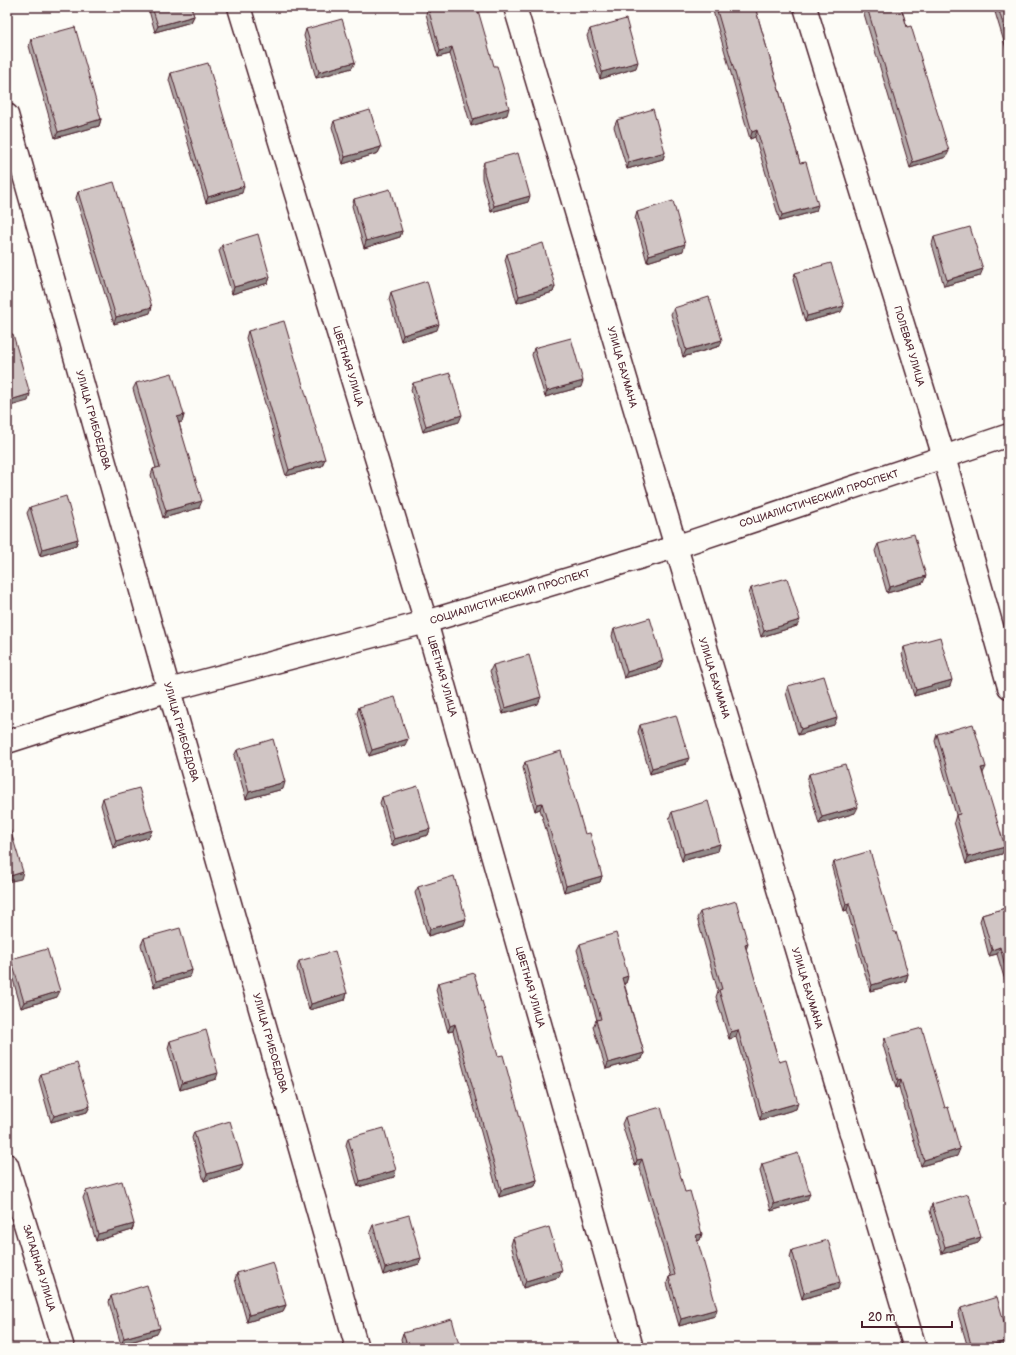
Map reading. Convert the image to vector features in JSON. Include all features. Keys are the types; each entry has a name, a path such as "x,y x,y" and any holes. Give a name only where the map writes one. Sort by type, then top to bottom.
{"street":[{"name":"ЦВЕТНАЯ УЛИЦА","path":"239,7 426,622 632,1348"},
{"name":"УЛИЦА БАУМАНА","path":"515,7 915,1348"},
{"name":"ПОЛЕВАЯ УЛИЦА","path":"805,7 944,458 1009,687"},
{"name":"УЛИЦА ГРИБОЕДОВА","path":"7,115 357,1348"},
{"name":"СОЦИАЛИСТИЧЕСКИЙ ПРОСПЕКТ","path":"7,742 169,690 426,622 675,547 1009,436"},
{"name":"ЗАПАДНАЯ УЛИЦА","path":"7,1165 63,1348"}],"building":[{"path":"152,7 191,7 194,16 158,26"},
{"path":"477,7 494,66 497,66 509,108 473,119 452,47 440,51 428,8"},
{"path":"716,7 755,7 800,163 806,162 818,205 782,215 757,130 752,132"},
{"path":"867,7 901,7 907,27 911,26 949,151 913,162"},
{"path":"998,7 1009,7 1009,45"},
{"path":"342,19 355,62 319,72 306,29"},
{"path":"626,19 638,62 602,72 590,29"},
{"path":"75,27 101,119 58,132 31,39"},
{"path":"208,63 244,186 208,197 171,73"},
{"path":"653,109 665,152 629,162 617,120"},
{"path":"370,110 381,147 345,157 334,121"},
{"path":"518,153 530,196 494,206 484,172 484,162"},
{"path":"114,182 152,307 116,317 78,192"},
{"path":"390,189 402,231 366,241 354,199"},
{"path":"673,201 685,244 649,255 637,212"},
{"path":"970,227 983,269 947,280 934,237"},
{"path":"258,234 270,277 234,287 222,245"},
{"path":"543,243 555,286 519,296 507,254"},
{"path":"831,263 844,306 807,316 795,273"},
{"path":"427,281 439,324 403,335 391,292"},
{"path":"709,297 722,340 686,350 674,308"},
{"path":"284,321 325,459 289,470 248,331"},
{"path":"13,334 30,394 7,401 7,335"},
{"path":"571,338 583,381 547,391 534,348"},
{"path":"172,373 184,415 177,417 202,501 166,511 153,469 160,467 136,383"},
{"path":"450,373 462,415 426,426 413,383"},
{"path":"66,496 78,539 42,549 30,507"},
{"path":"914,534 926,576 890,587 878,544"},
{"path":"787,578 800,620 764,631 751,588"},
{"path":"650,618 663,661 627,672 614,629"},
{"path":"940,637 952,680 916,690 904,647"},
{"path":"529,655 541,697 505,708 493,665"},
{"path":"824,676 837,718 801,729 788,686"},
{"path":"395,697 408,739 372,750 359,707"},
{"path":"676,715 689,758 652,768 640,725"},
{"path":"973,724 986,767 981,768 1005,847 968,857 956,815 960,814 937,734"},
{"path":"273,739 285,782 249,792 237,750"},
{"path":"561,751 585,834 590,833 602,876 566,886 542,803 537,804 525,762"},
{"path":"845,764 858,807 822,817 809,774"},
{"path":"418,786 430,829 394,839 382,797"},
{"path":"139,788 152,830 116,841 103,798"},
{"path":"708,801 720,844 684,854 672,812"},
{"path":"10,829 23,872 7,877 7,830"},
{"path":"870,851 908,974 872,985 849,903 846,904 834,862"},
{"path":"454,876 466,919 430,929 418,887"},
{"path":"736,901 748,944 745,945 779,1062 786,1060 798,1103 762,1113 738,1030 731,1032 719,990 722,989 700,912"},
{"path":"1009,907 1009,980 1000,947 992,950 982,915"},
{"path":"180,928 192,970 156,981 144,938"},
{"path":"616,933 628,976 622,978 644,1053 608,1063 596,1020 601,1019 580,944"},
{"path":"47,949 60,991 24,1002 11,959"},
{"path":"335,951 347,993 311,1004 299,961"},
{"path":"474,973 498,1056 503,1055 537,1180 501,1190 455,1024 450,1026 438,983"},
{"path":"922,1028 945,1108 948,1107 960,1149 924,1160 901,1080 898,1081 885,1038"},
{"path":"206,1030 218,1073 182,1083 170,1041"},
{"path":"77,1063 90,1106 54,1116 41,1074"},
{"path":"661,1107 685,1192 690,1191 702,1234 696,1235 717,1309 681,1319 669,1277 675,1275 642,1159 637,1160 625,1117"},
{"path":"230,1121 243,1164 207,1174 194,1132"},
{"path":"384,1128 396,1170 360,1181 348,1138"},
{"path":"798,1153 810,1194 774,1204 762,1164"},
{"path":"122,1181 134,1224 98,1234 86,1191"},
{"path":"968,1194 981,1237 945,1247 932,1204"},
{"path":"409,1215 421,1258 385,1268 373,1225"},
{"path":"549,1227 562,1270 526,1281 513,1238"},
{"path":"828,1240 840,1282 804,1293 792,1250"},
{"path":"273,1262 286,1305 249,1315 237,1273"},
{"path":"147,1285 160,1328 124,1338 111,1296"},
{"path":"997,1297 1009,1340 981,1348 972,1348 961,1308"},
{"path":"452,1319 460,1348 408,1348 403,1333"}]}
